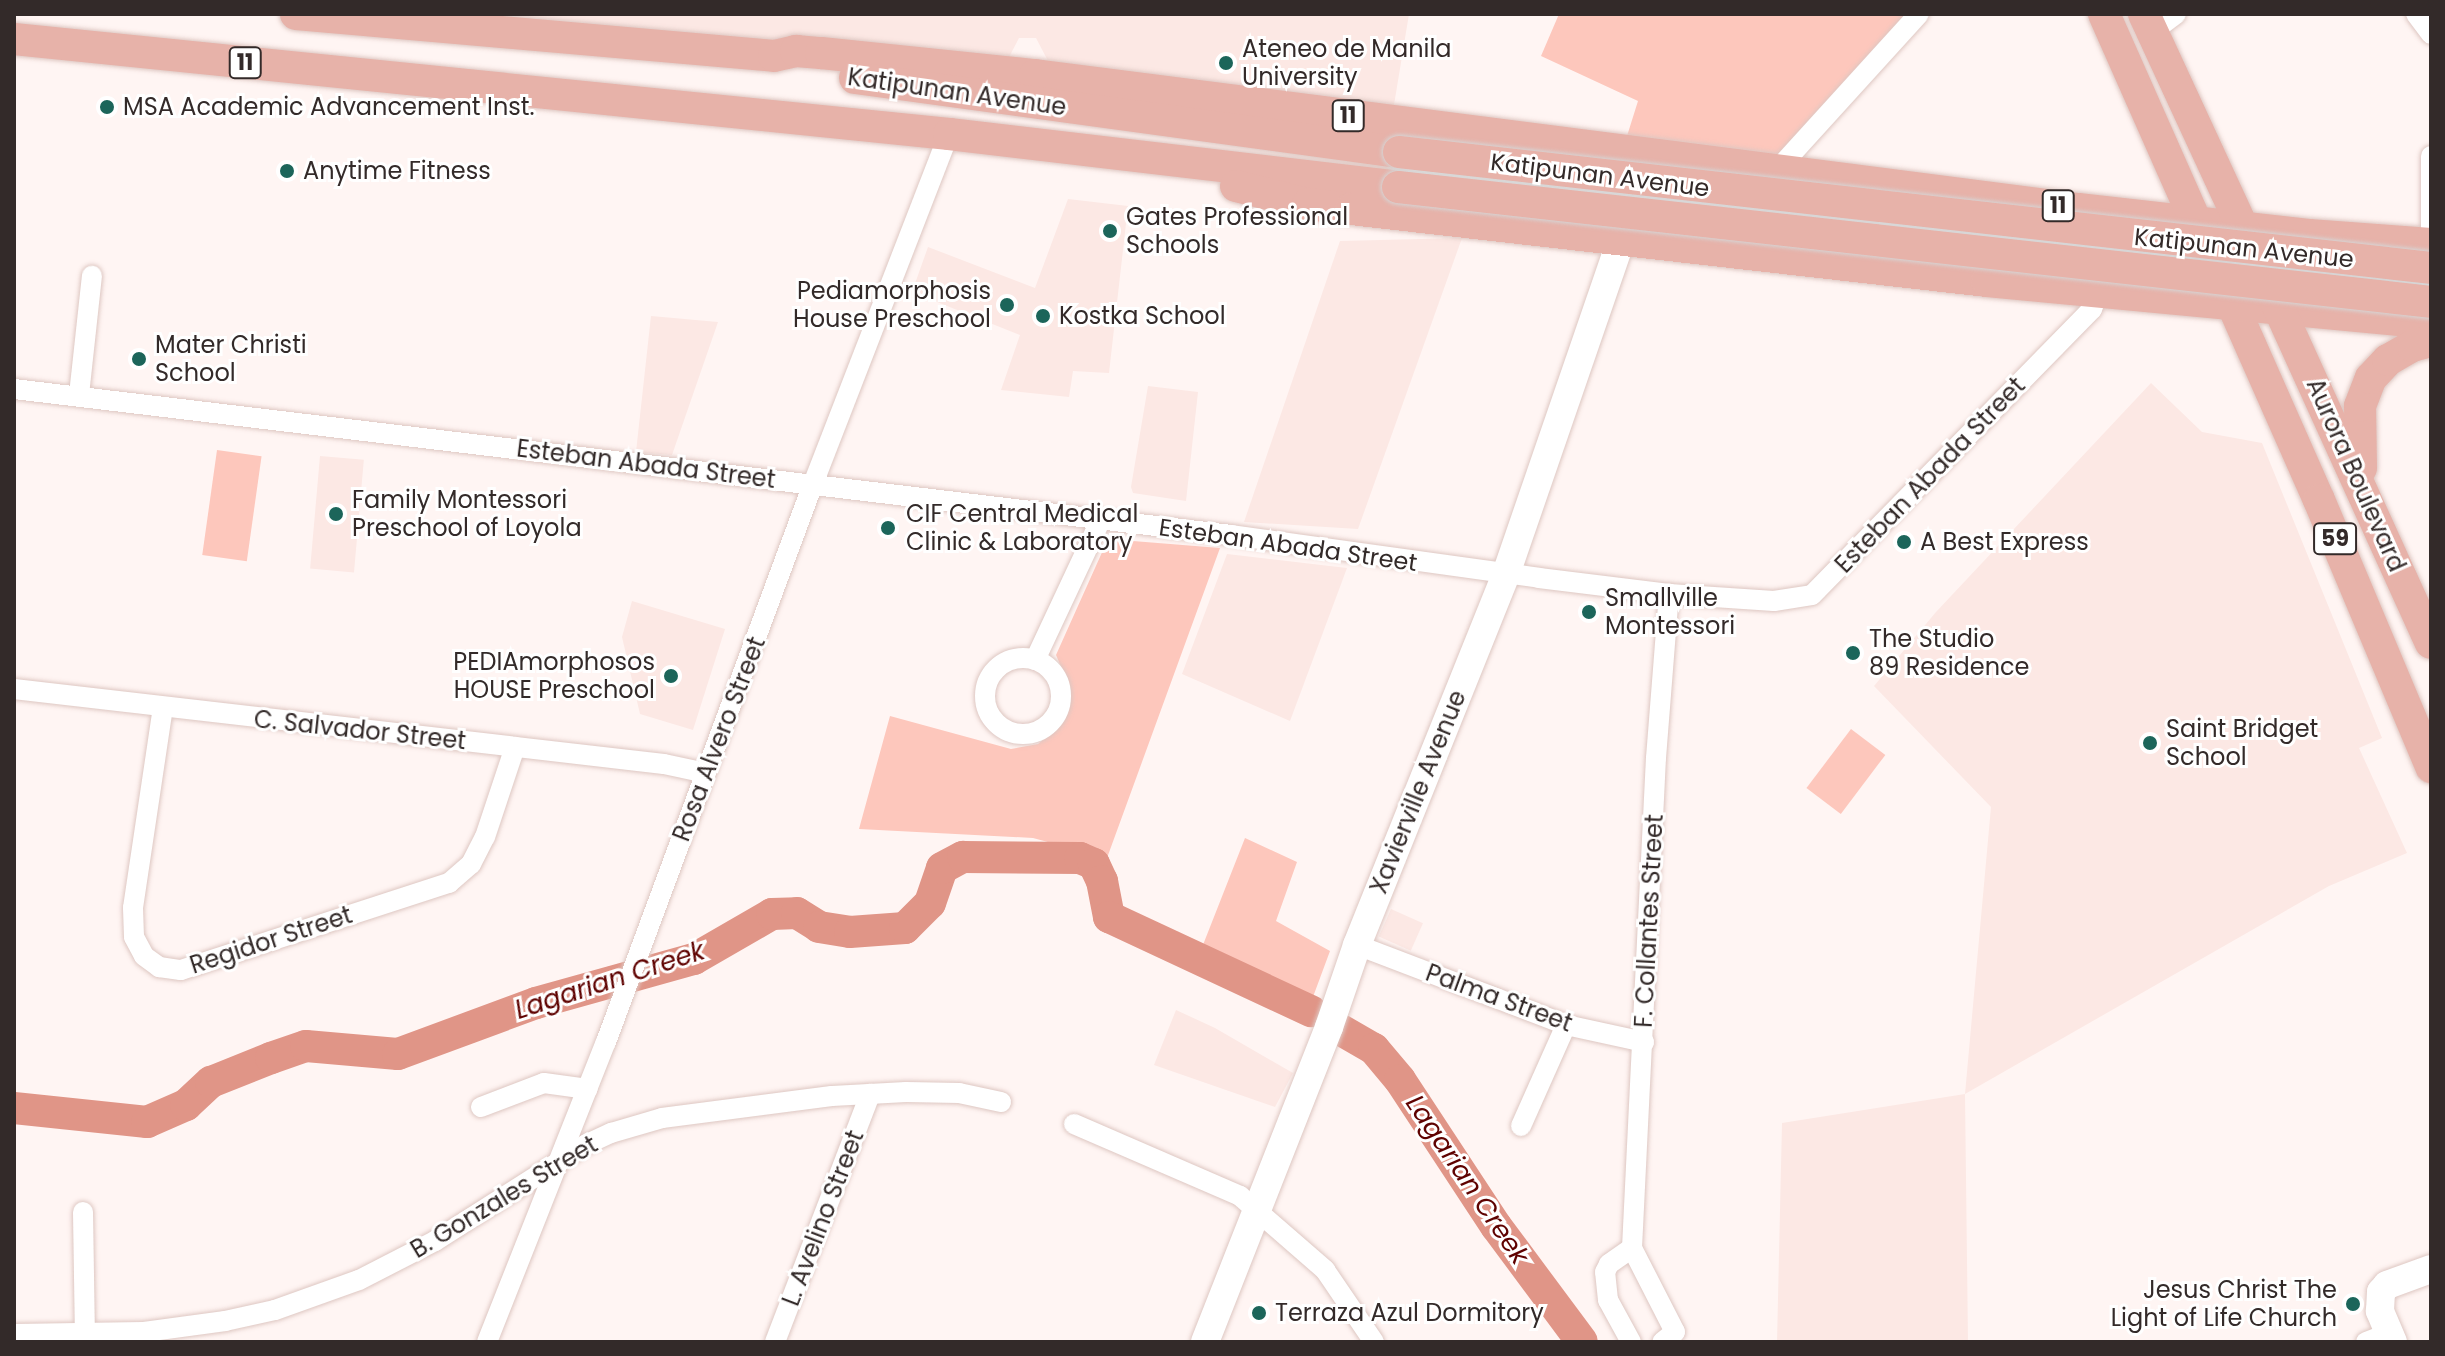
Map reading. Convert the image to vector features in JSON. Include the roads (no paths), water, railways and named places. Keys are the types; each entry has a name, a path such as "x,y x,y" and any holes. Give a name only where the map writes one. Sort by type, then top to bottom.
{"main road":[{"name":"Katipunan Avenue","path":"296,14 774,56 818,73 1399,152 2431,268"},
{"name":"59","path":"2104,14 2230,303"},
{"name":"59","path":"2157,20 2223,183 2279,308"},
{"name":"Katipunan Avenue","path":"14,39 1105,152 2431,319"},
{"name":"Katipunan Avenue","path":"774,56 796,51 1035,75 2244,229 2431,244"},
{"name":"Katipunan Avenue","path":"1105,152 1308,204 2010,283 2431,319"},
{"path":"2223,183 2257,211 2309,235"},
{"path":"1914,272 1933,265 1941,255 1949,231 1938,200 1921,189"},
{"path":"2010,283 2018,201"},
{"name":"Xavierville Avenue","path":"1205,1342 1329,1027 1357,945 1506,574 1622,238"},
{"path":"2156,296 2222,329 2265,379"},
{"name":"Aurora Boulevard","path":"2230,303 2431,767"},
{"name":"Aurora Boulevard","path":"2279,308 2431,643"},
{"path":"2362,487 2360,406 2371,378 2388,360 2412,346 2431,319"},
{"path":"2382,1339 2378,1300 2387,1285 2431,1269"}],"street":[{"path":"1776,171 1919,14"},
{"path":"2416,14 2431,34"},
{"name":"Rosa Alvero Street","path":"487,1342 588,1089 813,484 949,134"},
{"path":"2431,156 2431,227"},
{"path":"79,395 92,276"},
{"name":"Esteban Abada Street","path":"14,389 1231,535 1669,594 1774,601 1812,595 2092,309 2099,290"},
{"path":"1035,660 1100,521"},
{"name":"F. Collantes Street","path":"1632,1248 1656,758 1669,594"},
{"name":"C. Salvador Street","path":"14,689 664,764 706,773"},
{"name":"Regidor Street","path":"163,707 133,908 134,937 144,956 159,967 181,970 449,883 471,864 485,837 515,747"},
{"name":"Palma Street","path":"1357,945 1566,1025 1644,1042"},
{"path":"1521,1126 1566,1025"},
{"path":"481,1107 544,1083 588,1089"},
{"name":"B. Gonzales Street","path":"14,1334 144,1332 225,1321 275,1310 359,1280 435,1241 560,1161 611,1133 662,1118 870,1094 959,1093 1001,1102"},
{"name":"L. Avelino Street","path":"775,1342 870,1094"},
{"path":"1074,1124 1240,1196 1298,1243 1325,1270 1374,1342"},
{"path":"83,1212 85,1333"},
{"path":"1631,1342 1608,1300 1605,1272 1609,1264 1632,1248 1675,1332 1662,1342"}],"waterway":[{"name":"Lagarian Creek","path":"14,1108 147,1122 186,1105 211,1082 306,1046 398,1054 536,1003 694,959 772,914 797,913 819,927 850,932 905,928 930,903 942,868 963,857 1080,858 1094,864 1102,881 1109,917 1311,1011"},
{"name":"Lagarian Creek","path":"1341,1030 1374,1049 1400,1080 1496,1226 1582,1342"}],"place":[{"name":"Ateneo de Manila University","path":"1226,63"},
{"name":"MSA Academic Advancement Inst.","path":"107,107"},
{"name":"Anytime Fitness","path":"287,171"},
{"name":"Gates Professional Schools","path":"1110,231"},
{"name":"Pediamorphosis House Preschool","path":"1007,305"},
{"name":"Kostka School","path":"1043,316"},
{"name":"Mater Christi School","path":"139,359"},
{"name":"Family Montessori Preschool of Loyola","path":"336,514"},
{"name":"CIF Central Medical Clinic & Laboratory","path":"888,528"},
{"name":"A Best Express","path":"1904,542"},
{"name":"Smallville Montessori","path":"1589,612"},
{"name":"The Studio 89 Residence","path":"1853,653"},
{"name":"PEDIAmorphosos HOUSE Preschool","path":"671,676"},
{"name":"Saint Bridget School","path":"2150,743"},
{"name":"Jesus Christ The Light of Life Church","path":"2353,1304"},
{"name":"Terraza Azul Dormitory","path":"1259,1313"}]}
